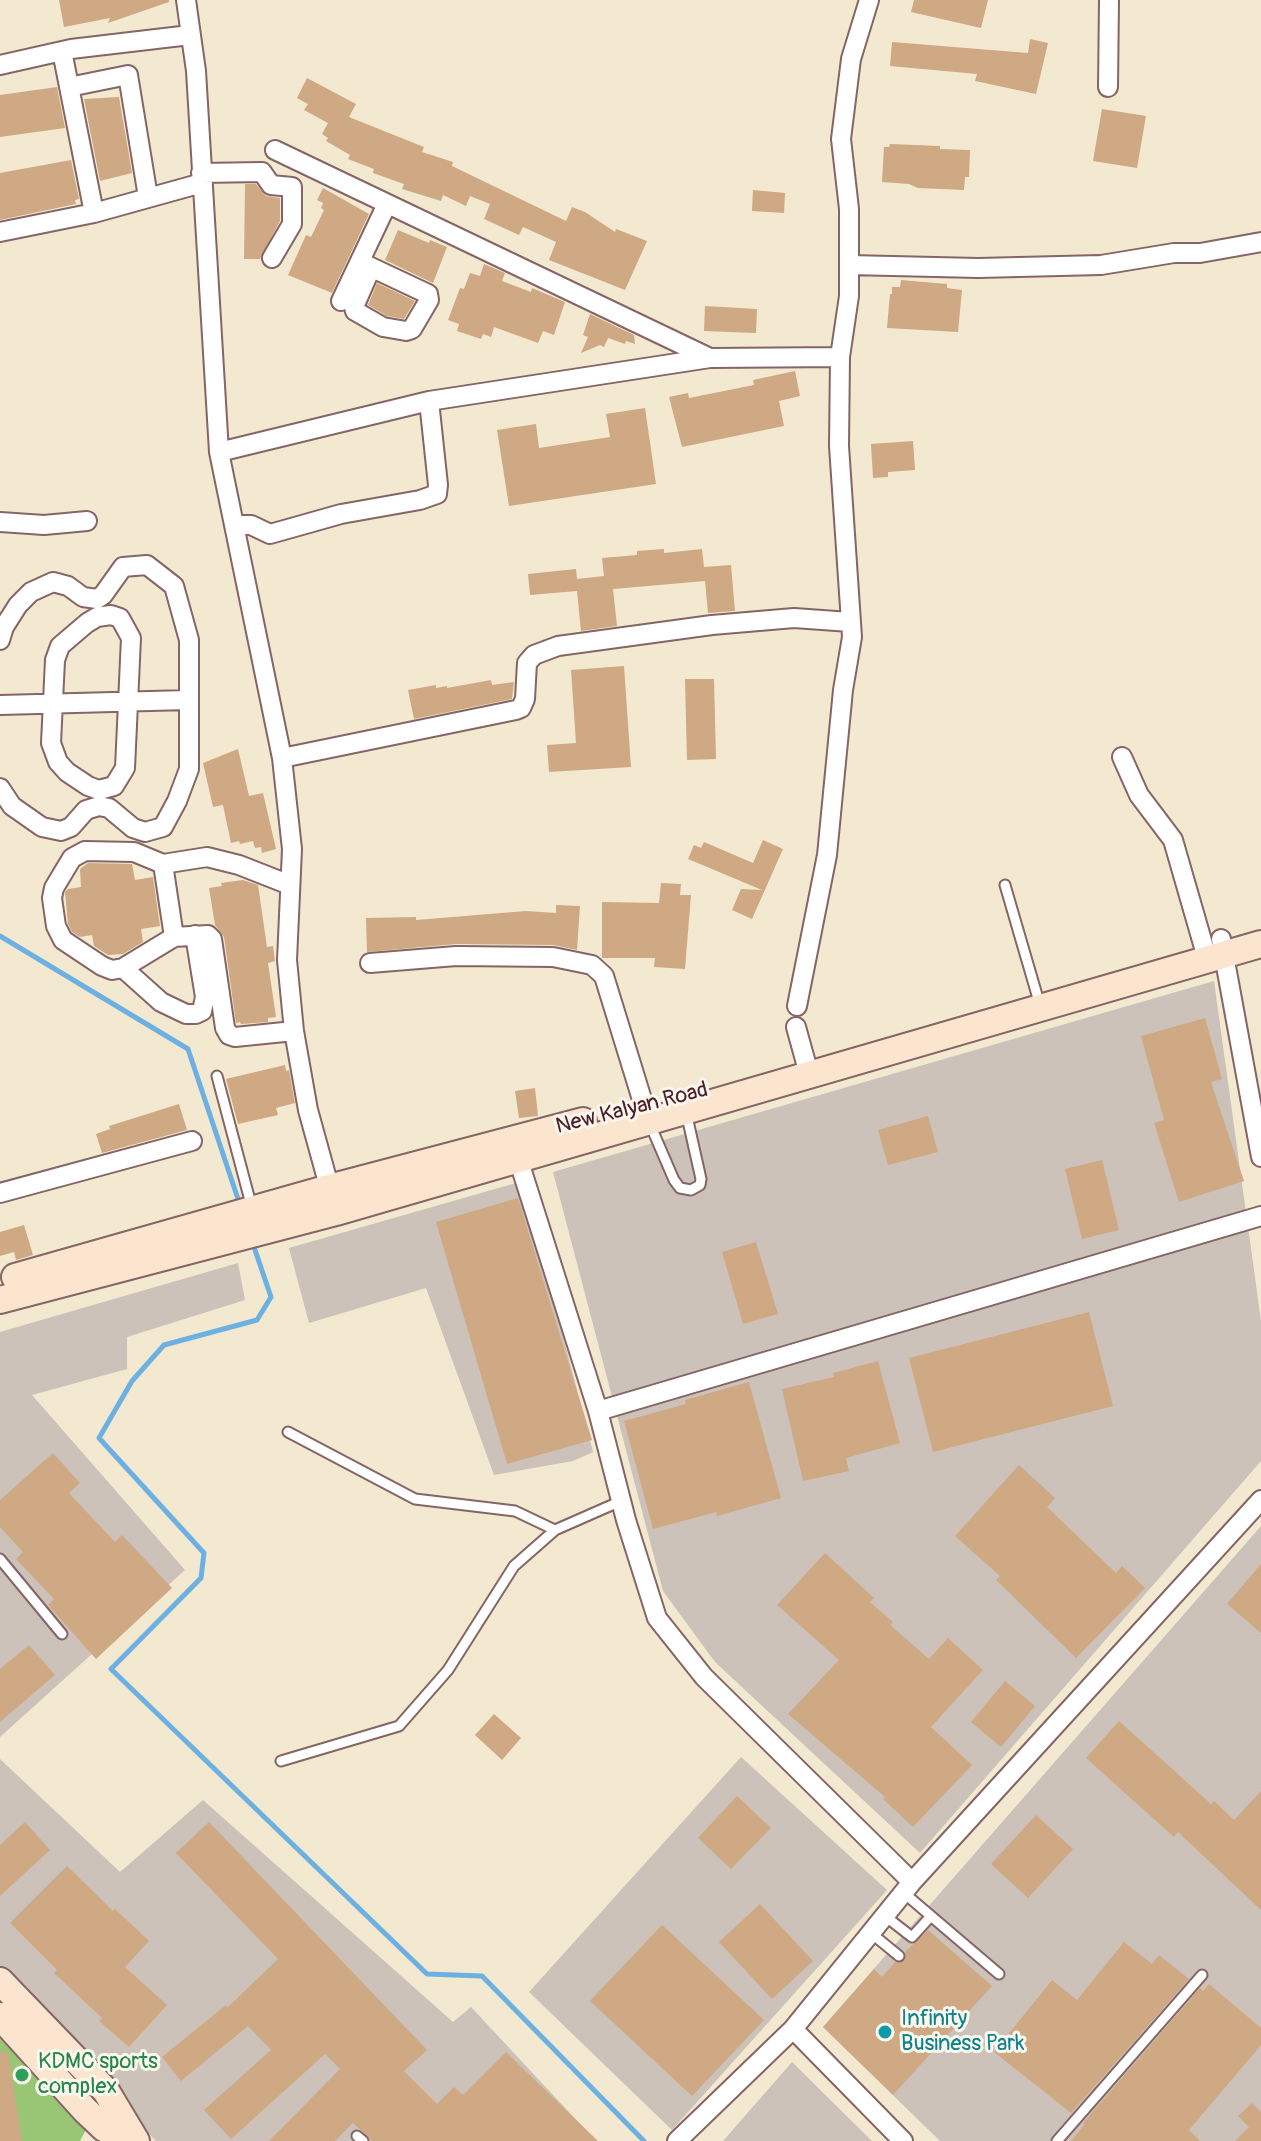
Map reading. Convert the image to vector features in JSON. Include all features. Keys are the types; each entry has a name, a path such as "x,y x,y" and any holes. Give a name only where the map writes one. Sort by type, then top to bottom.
{"street":[{"path":"186,0 196,71 219,452 282,758 292,849 287,960 294,1031 308,1110 332,1200"},
{"path":"797,1006 827,855 843,690 852,637 839,446 840,357 849,296 849,209 841,139 851,59 869,0"},
{"path":"1108,87 1109,0"},
{"path":"0,65 62,51 190,35"},
{"path":"62,51 94,213"},
{"path":"69,87 128,75 148,197"},
{"path":"275,150 710,358"},
{"path":"0,232 94,213 202,178 264,172 271,185 292,187 292,224 272,258"},
{"path":"341,301 366,265 387,204"},
{"path":"849,265 978,268 1101,265 1261,242"},
{"path":"219,452 429,401 710,358 840,357"},
{"path":"234,525 251,525 270,534 341,514 420,500 437,494 429,401"},
{"path":"0,522 44,525 87,521"},
{"path":"147,565 174,586 189,640 188,700 189,769 163,827 145,832 133,828 58,762 51,743 55,660 60,646 97,608 123,567 147,565"},
{"path":"0,640 18,605 31,592 53,582 68,586 97,608 120,618 131,638 132,664 127,701 125,768 114,786 71,827 61,831 42,827 12,806 0,788"},
{"path":"282,758 521,708 525,699 527,663 534,655 558,646 794,618 850,622"},
{"path":"0,705 188,700"},
{"path":"1122,757 1139,795 1173,840 1214,949 1261,1157"},
{"path":"290,885 239,865 207,857 163,864 134,852 85,851 72,858 54,888 52,898 56,926 63,940 112,970 123,968 174,937 208,935 212,939 225,1028 229,1035 294,1031"},
{"path":"163,864 174,937"},
{"path":"1214,949 1261,926"},
{"path":"123,968 161,1002 186,1014 196,1014 202,1011 205,997 195,935"},
{"path":"1214,949 1261,944"},
{"name":"New Kalyan Road","path":"0,1281 48,1278 807,1069 1214,949"},
{"path":"370,963 483,956 553,957 592,965 604,976 646,1112"},
{"path":"796,1027 807,1069"},
{"name":"New Kalyan Road","path":"646,1112 685,1109 807,1069"},
{"path":"0,1193 192,1141"},
{"path":"515,1148 598,1411 621,1501 657,1618 704,1677 908,1888"},
{"name":"New Kalyan Road","path":"0,1300 48,1278 253,1210 332,1200"},
{"path":"598,1411 1261,1216"},
{"path":"677,2141 793,2029 908,1888 1261,1500"},
{"path":"0,1981 106,2091 133,2141"},
{"path":"0,2016 104,2128 133,2141"},
{"path":"793,2029 903,2141"}],"lane":[{"path":"1005,885 1039,1001"},
{"path":"217,1076 253,1210"},
{"path":"646,1112 674,1180 680,1188 691,1190 700,1185 701,1179 685,1109"},
{"path":"288,1432 415,1499 515,1511 555,1530"},
{"path":"281,1761 399,1726 448,1670 514,1566 555,1530 621,1501"},
{"path":"0,1559 62,1634"},
{"path":"908,1888 931,1916 999,1974"},
{"path":"885,1916 912,1937 931,1916"},
{"path":"871,1933 899,1956"},
{"path":"1057,2141 1202,1975"}],"shaded area":[{"path":"1214,981 1261,1321 1261,1461 920,1853 715,1662 663,1591 553,1172"},
{"path":"523,1181 593,1452 573,1461 494,1475 426,1288 309,1323 289,1248"},
{"path":"238,1263 245,1300 127,1337 127,1369 32,1395 185,1570 0,1737 0,1332"},
{"path":"1261,1526 1261,2141 940,2141 823,2027"},
{"path":"741,1757 887,1890 672,2130 529,1992"},
{"path":"0,1759 120,1872 203,1800 453,2022 471,2007 596,2141 156,2141 0,1979"},
{"path":"792,2062 872,2141 723,2141"}],"green space":[{"name":"KDMC sports complex","path":"0,2027 90,2122 80,2141 0,2141"}],"building":[{"path":"59,0 169,2 108,23 110,18 64,27"},
{"path":"914,0 988,0 981,28 911,12"},
{"path":"1030,39 1048,43 1036,94 975,81 977,74 890,66 892,42 1028,53"},
{"path":"307,78 356,104 349,117 424,147 422,152 453,162 452,166 566,221 572,207 615,232 616,229 647,241 625,290 549,260 556,242 523,227 519,235 484,219 490,204 470,196 466,206 443,195 441,201 402,189 404,184 373,173 374,169 348,159 350,155 326,141 328,138 322,134 328,123 304,110 308,104 297,98"},
{"path":"57,87 65,128 0,137 0,95"},
{"path":"119,97 132,173 100,181 84,99"},
{"path":"1102,109 1146,116 1137,168 1093,161"},
{"path":"890,144 970,150 969,177 965,177 964,190 918,188 909,184 882,182 884,147"},
{"path":"71,160 79,199 75,200 76,204 0,220 0,173"},
{"path":"245,184 256,184 266,196 280,198 280,221 260,259 244,259"},
{"path":"323,188 369,214 332,293 288,275 306,235 311,237 324,210 321,208 323,203 317,200"},
{"path":"753,190 785,193 784,213 752,211"},
{"path":"398,230 447,247 433,283 385,260"},
{"path":"484,264 505,273 502,281 531,292 532,288 565,302 554,335 543,331 538,343 494,327 491,337 483,334 481,339 457,331 459,324 448,320 460,288 464,289 470,273 480,276"},
{"path":"901,280 947,284 947,288 962,290 958,332 887,328 892,287 900,287"},
{"path":"377,283 415,301 404,319 387,316 368,305"},
{"path":"705,306 757,309 756,333 704,331"},
{"path":"590,314 634,335 635,344 608,338 604,347 600,345 581,353 588,337 583,335"},
{"path":"795,371 800,396 779,401 784,426 682,447 669,397 688,393 689,398 754,385 753,380"},
{"path":"645,408 656,484 509,506 497,430 536,424 539,448 610,437 606,414"},
{"path":"913,441 915,470 888,472 888,477 873,478 871,444"},
{"path":"664,549 664,553 702,549 704,567 731,565 735,611 708,613 705,581 613,589 617,626 581,631 577,591 530,595 528,574 576,569 577,579 604,576 602,558"},
{"path":"624,666 631,767 549,772 547,745 576,743 571,670"},
{"path":"685,679 714,679 716,759 687,760"},
{"path":"491,680 492,685 514,682 512,699 414,719 408,690 436,685 436,688 447,688"},
{"path":"238,749 249,796 263,793 276,849 262,853 261,847 255,848 253,841 231,843 223,805 213,807 203,763"},
{"path":"763,840 783,849 752,919 732,910 741,889 762,890 688,859 694,845 701,848 704,842 753,863"},
{"path":"88,863 132,864 135,880 153,877 160,926 141,929 143,942 123,954 108,955 94,946 92,935 80,937 72,932 68,924 65,892 81,887 80,869"},
{"path":"243,880 258,885 267,947 273,946 275,961 268,963 276,1017 268,1018 268,1022 236,1023 224,937 215,925 209,888"},
{"path":"661,883 681,884 680,895 691,895 685,969 654,967 655,958 602,958 602,902 659,903"},
{"path":"556,905 580,906 577,950 553,945 456,944 367,952 366,918 416,917 416,920 526,911 556,913"},
{"path":"1205,1018 1222,1079 1211,1082 1244,1181 1179,1202 1154,1123 1164,1120 1141,1036"},
{"path":"285,1065 286,1071 289,1070 295,1103 276,1108 278,1115 238,1124 226,1079"},
{"path":"535,1088 538,1116 519,1118 515,1091"},
{"path":"179,1104 187,1130 102,1153 96,1134 110,1129 109,1126"},
{"path":"928,1116 938,1152 888,1165 878,1130"},
{"path":"1102,1160 1119,1230 1082,1239 1065,1169"},
{"path":"518,1198 592,1440 507,1464 436,1222"},
{"path":"24,1225 33,1255 16,1260 14,1252 0,1256 0,1232"},
{"path":"756,1242 778,1314 743,1324 722,1252"},
{"path":"1089,1312 1113,1406 933,1452 909,1358"},
{"path":"878,1361 900,1443 846,1458 849,1471 803,1481 782,1389 834,1377 833,1373"},
{"path":"749,1382 781,1498 717,1516 716,1512 653,1529 624,1421"},
{"path":"53,1453 80,1483 69,1493 115,1542 122,1535 172,1588 96,1659 48,1605 54,1599 16,1559 23,1552 0,1527 0,1500"},
{"path":"1019,1465 1055,1498 1047,1507 1116,1573 1122,1566 1145,1588 1076,1658 996,1580 1000,1576 955,1536"},
{"path":"825,1553 874,1598 870,1602 893,1622 890,1625 929,1659 948,1638 983,1670 931,1727 972,1765 913,1827 883,1799 885,1797 788,1714 839,1660 777,1605"},
{"path":"1261,1564 1261,1633 1227,1604"},
{"path":"29,1645 55,1675 0,1722 0,1669"},
{"path":"1005,1681 1035,1706 1001,1747 971,1722"},
{"path":"494,1714 521,1738 502,1760 475,1735"},
{"path":"1119,1721 1211,1804 1214,1801 1234,1820 1261,1791 1261,1910 1178,1832 1174,1837 1086,1758"},
{"path":"737,1796 771,1828 731,1869 698,1838"},
{"path":"1036,1815 1073,1849 1028,1898 991,1864"},
{"path":"25,1822 50,1850 0,1896 0,1845"},
{"path":"209,1822 427,2050 404,2071 437,2104 454,2087 463,2095 506,2052 598,2141 372,2141 353,2123 335,2141 269,2141 340,2069 325,2054 231,2139 204,2110 271,2050 248,2026 181,2081 162,2057 226,2005 228,2007 278,1959 176,1853"},
{"path":"67,1866 149,1941 125,1967 167,2005 129,2047 99,2021 102,2018 54,1973 57,1970 10,1923"},
{"path":"760,1904 813,1961 772,1999 719,1942"},
{"path":"662,1925 764,2020 692,2096 590,2001"},
{"path":"928,1930 992,1986 893,2095 823,2027 874,1969 882,1977 895,1962 904,1961 905,1952"},
{"path":"1124,1942 1152,1964 1159,1955 1189,1979 1071,2113 994,2052 1052,1980 1077,2000"},
{"path":"1209,1984 1261,2028 1261,2045 1189,2130 1200,2141 1071,2141 1083,2123 1200,1988 1203,1991"},
{"path":"0,2052 8,2052 22,2141 0,2141"},
{"path":"1252,2103 1261,2112 1261,2141 1235,2141 1249,2127 1238,2116"}],"waterway":[{"path":"0,936 188,1049 239,1202"},
{"path":"253,1244 271,1297 257,1320 164,1345 132,1381 99,1438 204,1553 201,1578 111,1669 427,1974 482,1976 644,2141"}],"place":[{"name":"Infinity Business Park","path":"885,2032"},
{"name":"KDMC sports complex","path":"22,2075"}]}
